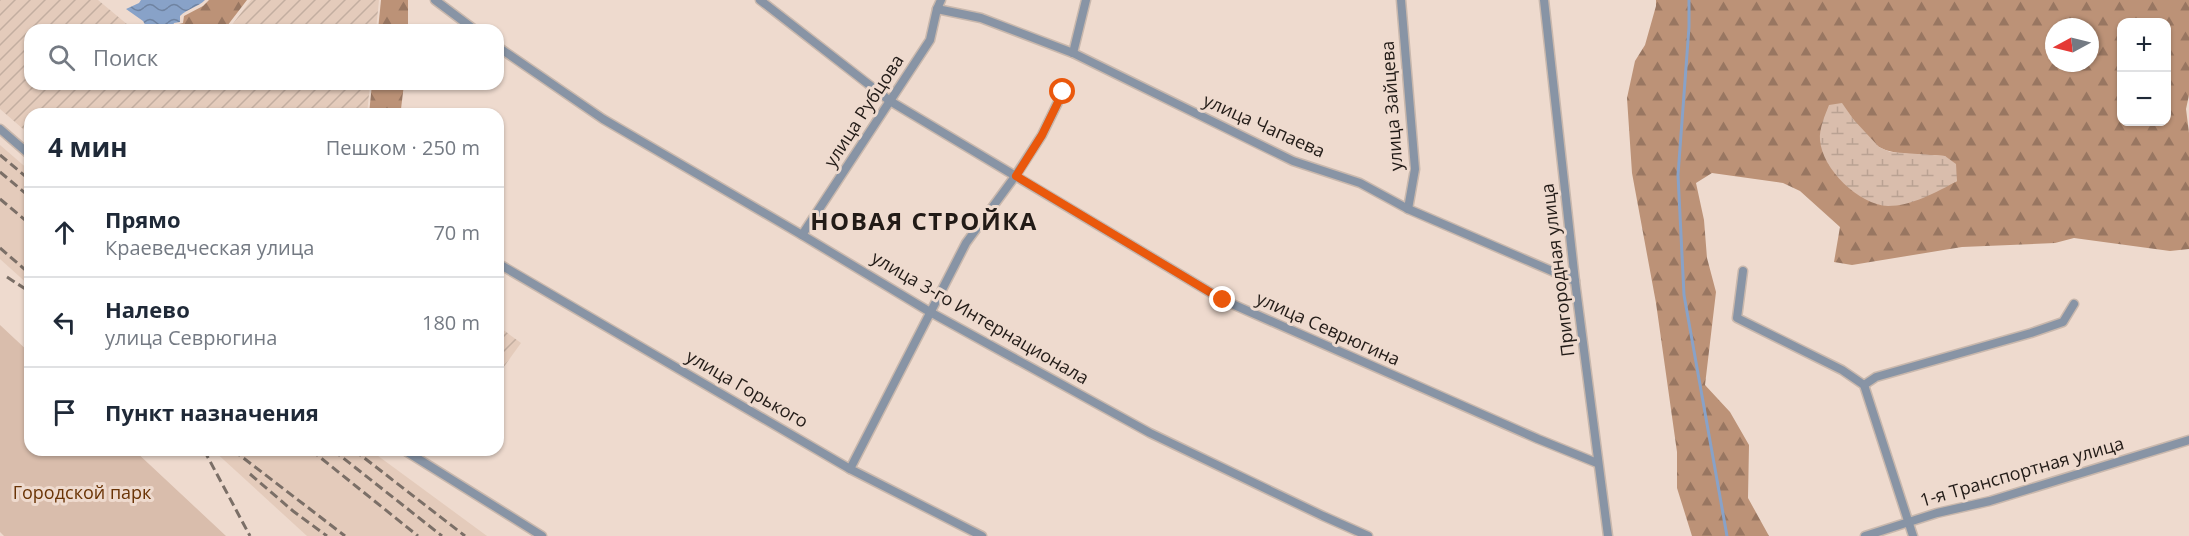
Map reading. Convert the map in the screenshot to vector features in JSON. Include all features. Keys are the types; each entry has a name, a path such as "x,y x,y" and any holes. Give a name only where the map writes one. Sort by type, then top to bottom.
{"street":[{"path":"435,0 467,24"},
{"name":"улица Севрюгина","path":"760,0 890,100 1223,300 1538,440 1597,463"},
{"name":"улица Рубцова","path":"802,235 930,40 941,0"},
{"path":"1073,53 1086,0"},
{"name":"улица Зайцева","path":"1401,0 1415,168 1408,209"},
{"name":"Пригородная улица","path":"1544,0 1575,281 1608,536"},
{"name":"улица Чапаева","path":"937,9 981,18 1073,53 1293,161 1360,183 1408,209 1575,281"},
{"name":"улица 3-го Интернационала","path":"504,50 603,119 930,312 1150,433 1368,536"},
{"path":"850,469 966,243 1016,176 1042,135 1063,92"},
{"path":"0,129 24,150"},
{"name":"улица Горького","path":"504,267 850,469 982,536"},
{"path":"1743,271 1737,318 1842,370 1864,385 1913,536"},
{"path":"1864,385 1876,377 2063,322 2074,304"},
{"name":"1-я Транспортная улица","path":"1865,536 1937,513 1990,501 2189,440"},
{"path":"414,456 542,536"}],"shaded area":[{"path":"0,0 98,0 127,24 24,24 24,90 369,90 368,108 24,108 24,130 0,109"},
{"path":"251,0 379,0 377,24 233,24"},
{"path":"0,145 24,166 24,281 0,259"},
{"path":"504,330 521,343 504,367"},
{"path":"220,456 378,456 487,536 307,536"}],"green space":[{"path":"209,0 247,0 229,24 179,24 183,23 184,16 203,6"},
{"path":"381,0 408,0 408,24 379,24"},
{"path":"1656,0 2189,0 2189,95 2186,109 2189,133 2189,249 2170,251 2074,238 2055,243 1962,247 1852,265 1834,262 1840,227 1800,191 1783,183 1712,173 1696,183 1704,220 1707,258 1716,292 1705,385 1730,412 1749,445 1748,498 1769,536 1692,536 1677,488 1677,452 1656,303 1632,173 1627,98 1635,61 1645,45","holes":["1842,103 1864,133 1879,147 1902,153 1945,156 1957,181 1907,203"]},
{"path":"371,90 403,90 401,108 370,108"},
{"path":"1842,103 1853,119 1879,147 1890,152 1945,156 1956,164 1957,181 1924,198 1906,204 1888,206 1877,204 1854,192 1844,184 1827,162 1820,140 1821,127 1829,105"},
{"name":"Городской парк","path":"0,325 24,347 24,456 140,456 226,536 4,536 0,532"}],"water":[{"path":"141,0 205,0 180,16 180,22 174,24 145,24 126,9"}],"waterway":[{"path":"1689,0 1678,175 1684,295 1727,536"}],"railway":[{"path":"0,155 24,175"},
{"path":"0,172 24,192"},
{"path":"0,199 24,219"},
{"path":"0,248 24,269"},
{"path":"7,277 24,288"},
{"path":"207,456 250,536"},
{"path":"241,456 345,536"},
{"path":"318,456 418,536"},
{"path":"341,456 442,536"},
{"path":"362,456 465,536"},
{"path":"250,474 293,511 327,536"}],"district":[{"name":"НОВАЯ СТРОЙКА","path":"924,222"}],"route":[{"path":"1063,92 1042,135 1016,176 1223,300"}]}
